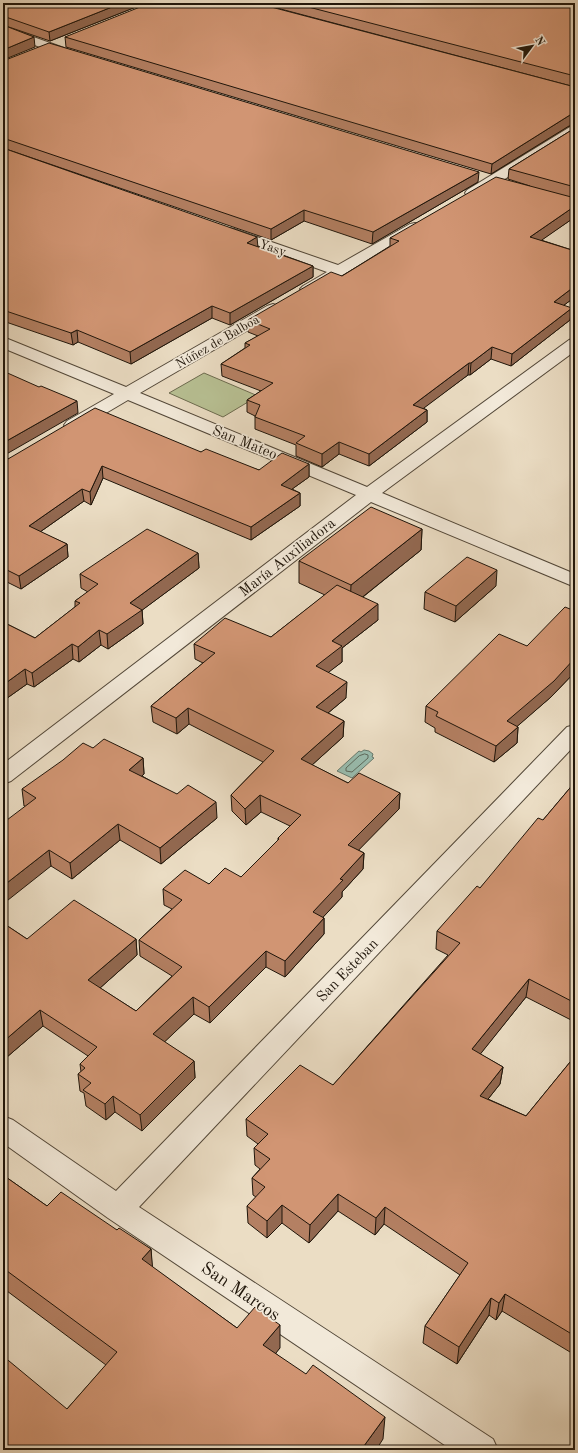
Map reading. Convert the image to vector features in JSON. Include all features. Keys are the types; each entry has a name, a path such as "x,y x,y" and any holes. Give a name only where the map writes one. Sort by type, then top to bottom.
{"street":[{"path":"3,29 80,57"},
{"path":"36,53 64,42"},
{"path":"460,200 575,130"},
{"path":"478,176 508,185"},
{"path":"299,294 426,220"},
{"name":"Yasy","path":"213,226 340,271"},
{"name":"Núñez de Balboa","path":"58,434 285,302"},
{"name":"San Mateo","path":"3,342 575,581"},
{"name":"María Auxiliadora","path":"3,776 369,494 575,343"},
{"name":"San Esteban","path":"118,1209 575,732"},
{"name":"San Marcos","path":"3,1128 118,1209 481,1450"}],"shaded area":[{"path":"204,373 258,396 223,417 169,393"}],"water":[{"path":"364,750 373,754 372,757 374,758 352,778 337,771 359,751 361,752"}],"building":[{"path":"3,3 122,3 49,32 3,16"},
{"path":"150,3 256,3 575,87 575,115 570,115 492,164 65,37"},
{"path":"293,3 575,3 575,19 572,33 575,34 575,76"},
{"path":"3,25 34,37 3,50"},
{"path":"49,43 479,172 373,232 304,210 271,229 3,138 3,61"},
{"path":"575,128 575,187 509,169"},
{"path":"3,148 257,237 247,243 313,266 230,313 212,306 130,352 77,330 71,333 3,310"},
{"path":"496,177 575,198 575,206 530,237 575,251 575,286 554,302 572,308 512,354 492,347 469,363 413,405 427,410 369,454 339,442 322,454 296,443 305,436 255,417 260,405 247,400 273,383 221,364 250,345 245,343 270,329 248,320 331,272 342,276 399,241 390,238"},
{"path":"3,371 39,387 41,386 77,401 3,443"},
{"path":"95,408 201,452 206,449 259,470 282,453 309,464 281,485 300,493 251,527 102,466 90,492 82,489 29,526 67,544 19,576 3,568 3,459 8,459"},
{"path":"371,507 422,529 351,585 299,561"},
{"path":"147,529 198,553 130,603 142,610 107,634 99,630 78,647 72,644 32,673 25,669 3,685 3,622 35,638 80,603 75,601 98,584 80,574"},
{"path":"467,557 497,570 456,606 425,592"},
{"path":"337,585 378,604 332,641 342,646 316,666 347,682 316,707 344,721 301,759 348,783 359,773 400,793 348,845 364,853 340,879 343,880 313,912 324,918 285,961 266,951 209,1007 193,997 153,1034 194,1061 140,1115 113,1096 105,1104 83,1090 91,1083 78,1074 85,1068 80,1064 97,1047 40,1010 4,1041 3,1040 3,923 27,939 74,900 136,939 88,980 136,1011 182,967 139,940 182,900 163,889 185,870 209,884 225,868 241,877 301,815 260,795 245,809 231,795 274,751 188,708 176,718 151,706 215,653 194,644 225,618 271,637"},
{"path":"565,607 575,611 575,658 554,681 507,721 518,727 496,746 436,716 438,712 426,706 499,634 527,646"},
{"path":"104,739 143,758 129,770 177,794 188,785 216,802 160,848 118,824 70,863 49,850 3,886 3,823 36,798 22,789 63,760 83,743 93,748"},
{"path":"575,782 575,1003 529,979 472,1049 503,1067 480,1096 526,1116 575,1056 575,1336 505,1294 499,1303 491,1298 459,1347 425,1326 468,1263 385,1207 376,1218 338,1194 310,1225 282,1205 267,1221 247,1206 265,1187 252,1178 270,1159 254,1148 268,1134 246,1119 300,1065 333,1085 460,943 437,931 477,886 480,888 538,818 543,820"},
{"path":"3,1175 47,1206 61,1192 117,1230 119,1228 151,1249 142,1259 237,1328 255,1307 280,1325 263,1345 306,1374 313,1365 385,1417 361,1450 3,1450 3,1356 67,1409 117,1352 3,1268"}]}
